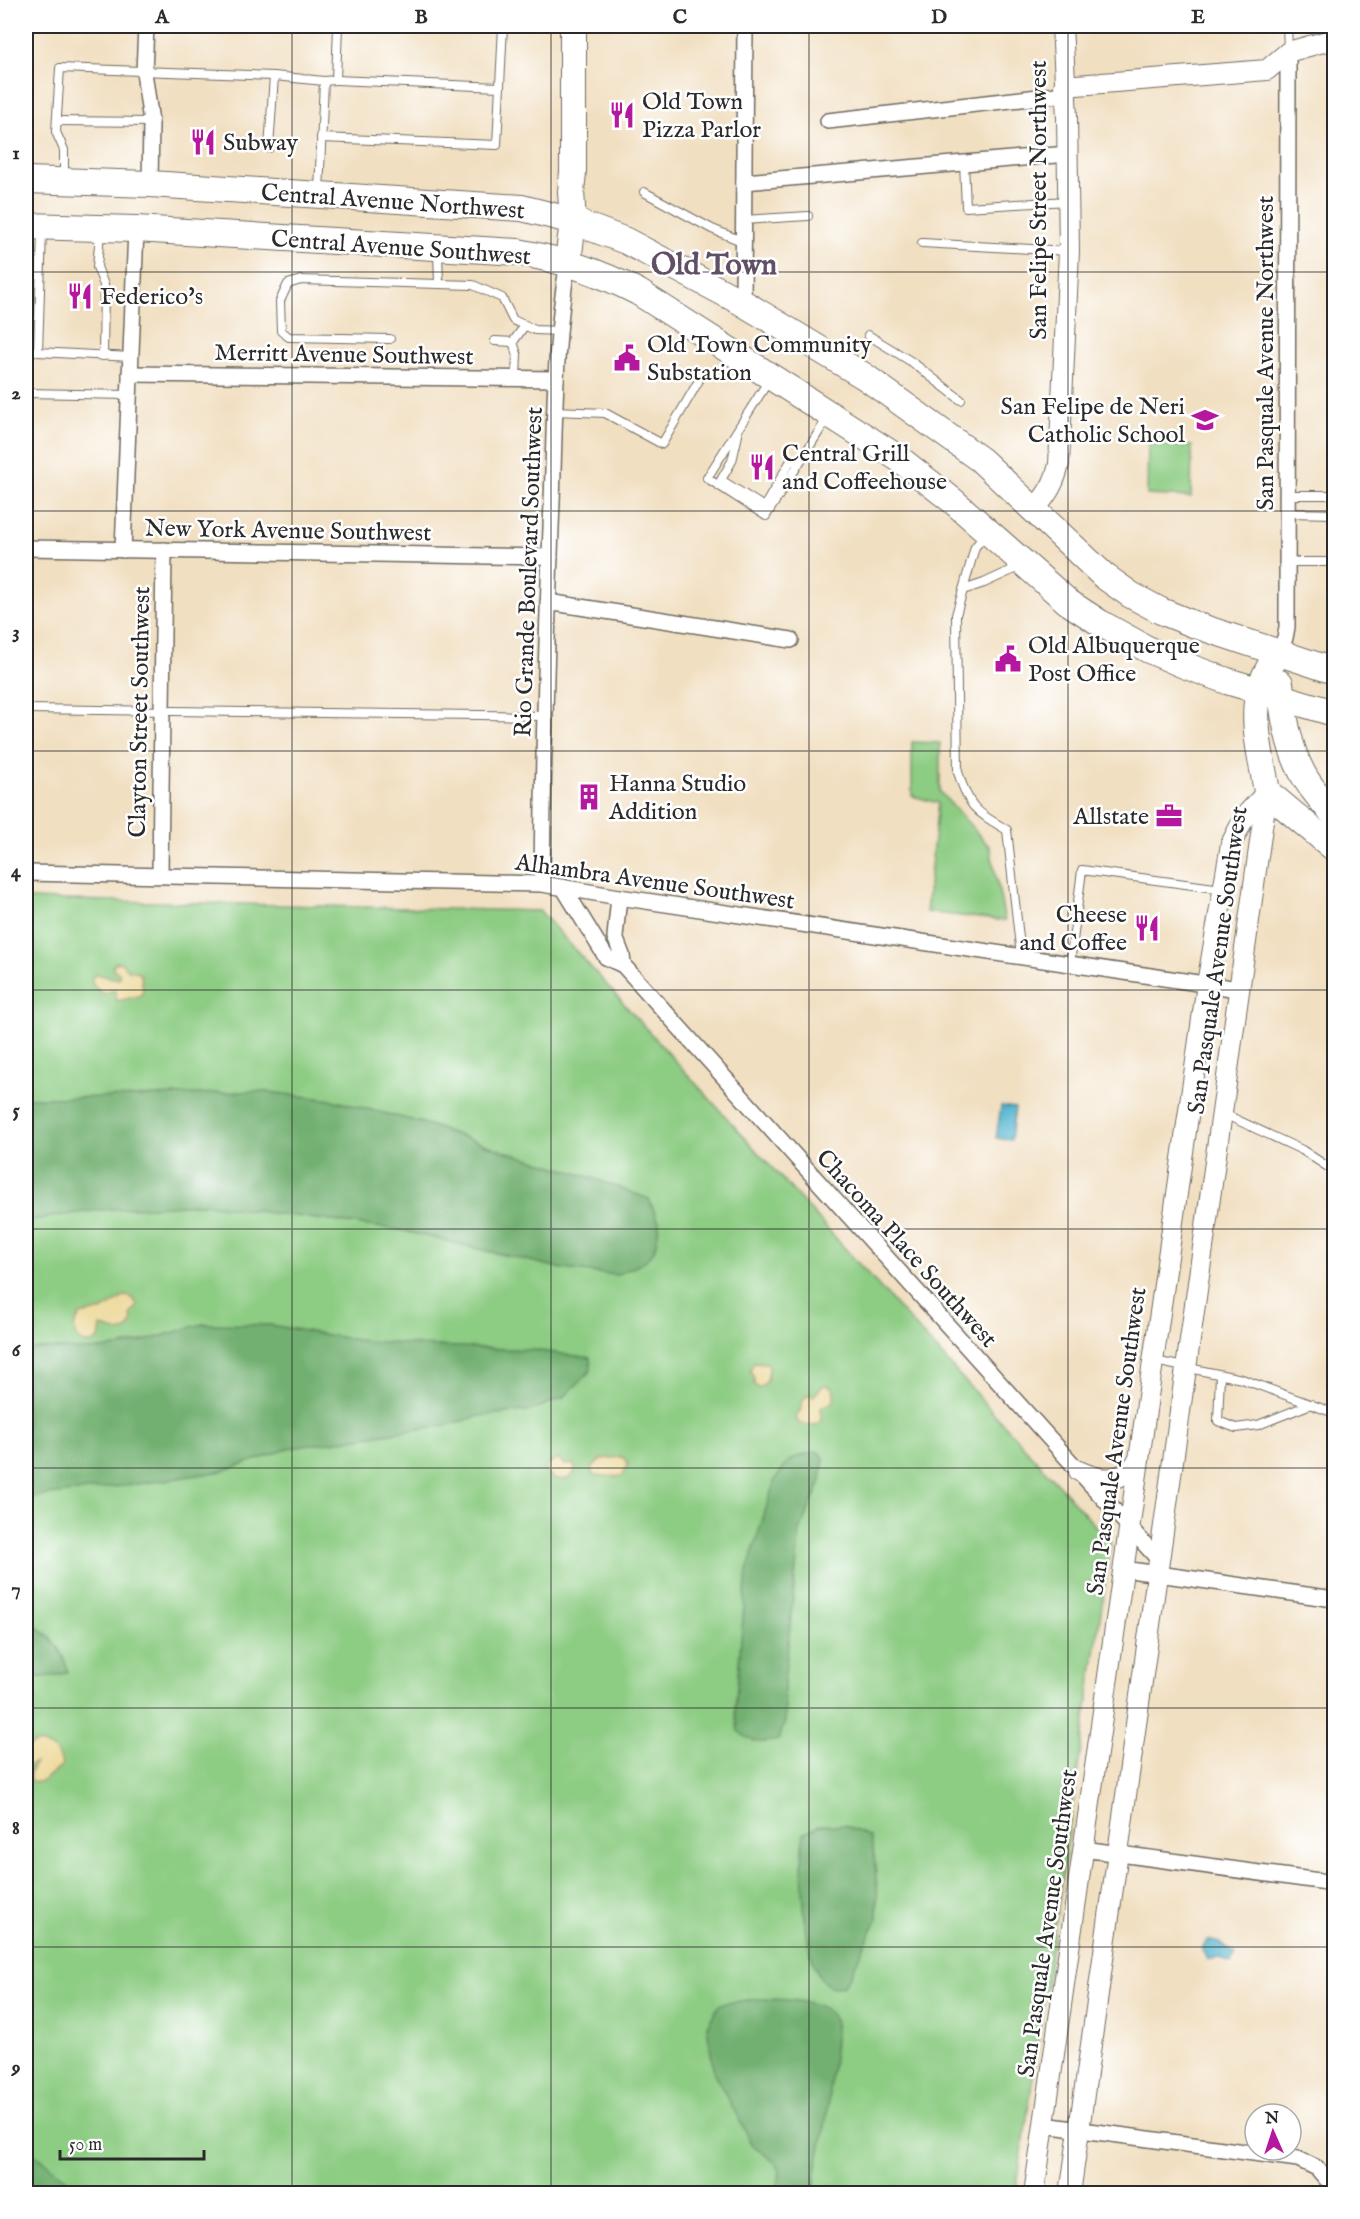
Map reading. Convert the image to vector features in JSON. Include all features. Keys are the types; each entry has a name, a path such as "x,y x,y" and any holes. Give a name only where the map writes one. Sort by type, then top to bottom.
{"main road":[{"path":"568,262 573,221 571,192 573,26"},
{"name":"Central Avenue Northwest","path":"26,180 150,184 522,208 573,221 626,241 743,303 864,376 981,460 1104,576 1131,595 1161,611 1198,626 1335,671"},
{"name":"Central Avenue Southwest","path":"34,226 518,252 568,262 603,274 638,292 831,413 898,458 988,531 1068,602 1124,638 1184,665 1335,713"},
{"path":"1278,653 1270,693 1257,727 1267,792 1335,848"},
{"path":"1270,693 1302,773 1314,792 1335,815"}],"street":[{"path":"146,26 144,72 151,122 150,184"},
{"path":"743,303 745,26"},
{"name":"San Felipe Street Northwest","path":"1034,510 1050,490 1059,464 1069,251 1068,154 1062,26"},
{"path":"828,121 1065,90 1268,70 1288,52 1335,39"},
{"name":"San Pasquale Avenue Northwest","path":"1278,653 1286,638 1287,627 1288,52"},
{"path":"744,182 1068,154"},
{"path":"123,550 136,230"},
{"name":"Rio Grande Boulevard Southwest","path":"542,884 556,379 568,262"},
{"name":"Merritt Avenue Southwest","path":"130,374 556,379"},
{"name":"New York Avenue Southwest","path":"26,548 550,557"},
{"name":"Clayton Street Southwest","path":"160,874 164,550"},
{"path":"549,602 791,640"},
{"name":"San Pasquale Avenue Southwest","path":"1034,2193 1207,984 1231,844 1237,829 1253,806 1267,792"},
{"name":"San Pasquale Avenue Southwest","path":"1071,2193 1267,792"},
{"name":"Alhambra Avenue Southwest","path":"26,873 160,874 542,884 1238,989"},
{"name":"Chacoma Place Southwest","path":"563,887 606,957 622,965 1130,1527 1158,1567"},
{"name":"Chacoma Place Southwest","path":"619,897 615,937 622,955 622,965"},
{"path":"1078,1471 1093,1477 1114,1478 1125,1474 1139,1460"},
{"path":"1124,1569 1158,1567 1335,1599"},
{"path":"1083,1849 1335,1883"},
{"path":"1044,2126 1298,2159 1317,2168 1335,2188"}],"lane":[{"path":"336,80 338,26"},
{"path":"321,138 497,145 503,26"},
{"path":"1287,26 1288,52"},
{"path":"63,181 64,150 56,132 60,68 500,87"},
{"path":"269,148 274,76"},
{"path":"318,195 324,81"},
{"path":"57,122 151,122"},
{"path":"964,164 966,207 1068,201"},
{"path":"644,192 712,229 744,242"},
{"path":"744,220 808,216"},
{"path":"34,226 38,352 131,357"},
{"path":"101,228 97,267 104,285 103,356"},
{"path":"922,243 1069,251"},
{"path":"438,247 439,284"},
{"path":"390,339 289,337 281,331 280,301 288,284 301,280 473,285 502,298 513,320 535,330 560,331"},
{"path":"513,342 525,325"},
{"path":"868,335 912,362 961,400"},
{"path":"495,341 513,342"},
{"path":"513,342 517,354 516,378"},
{"path":"772,376 707,478 766,516 831,413"},
{"path":"555,411 604,413 663,444 698,382"},
{"path":"26,393 129,395"},
{"path":"739,428 732,461 721,480 764,507 790,462 802,458"},
{"path":"1287,495 1335,495"},
{"path":"1287,513 1335,514"},
{"path":"988,531 975,547 956,615 958,772 966,796 980,813 1007,830 1021,956"},
{"path":"1287,562 1335,562"},
{"path":"963,590 1025,564"},
{"path":"26,709 545,716"},
{"path":"1071,964 1082,870 1223,889"},
{"path":"1221,1113 1302,1150 1335,1171"},
{"path":"1153,1360 1242,1379 1335,1413"},
{"path":"1220,1375 1218,1421 1236,1428 1258,1425 1311,1404"}],"green space":[{"path":"1148,444 1192,446 1191,497 1147,495"},
{"path":"912,742 940,743 940,792 990,847 1005,921 926,912 938,803 912,796"},
{"path":"26,899 540,911 1111,1543 1016,2193 26,2194"},
{"path":"261,1091 332,1100 423,1123 590,1177 649,1199 659,1222 654,1251 643,1263 616,1275 563,1269 400,1230 204,1204 98,1210 26,1221 26,1098 131,1097"},
{"path":"203,1324 270,1325 357,1340 534,1350 590,1358 591,1370 564,1397 533,1410 479,1416 452,1424 291,1448 223,1471 26,1498 26,1351 35,1349 91,1350 113,1347"},
{"path":"817,1451 824,1458 821,1481 800,1530 784,1683 785,1722 778,1740 757,1742 738,1731 735,1710 747,1571 775,1479 791,1459"},
{"path":"26,1618 58,1647 68,1672 54,1676 26,1678"},
{"path":"819,1825 845,1825 870,1837 874,1854 877,1919 843,1986 827,1985 817,1972 807,1935 802,1866 804,1833"},
{"path":"756,1999 809,2003 827,2011 834,2020 836,2031 826,2121 815,2176 815,2193 777,2193 779,2171 775,2162 754,2147 714,2073 707,2026 720,2004"},
{"path":"26,2147 84,2193 26,2193"}],"sand":[{"path":"116,962 122,963 128,970 136,971 141,975 143,992 139,996 117,1001 115,990 102,994 92,984 92,978 96,974 119,979 120,974 113,969"},
{"path":"125,1296 131,1297 137,1304 131,1314 132,1323 127,1330 118,1332 101,1326 99,1338 94,1342 85,1343 77,1338 74,1327 80,1315 103,1310"},
{"path":"754,1362 766,1363 769,1366 765,1383 758,1388 754,1384 750,1371"},
{"path":"824,1385 830,1386 834,1391 834,1401 821,1408 821,1420 817,1425 799,1424 796,1417 803,1399 808,1395 813,1396"},
{"path":"621,1457 628,1465 622,1476 592,1474 592,1467 602,1459"},
{"path":"559,1459 565,1465 572,1464 575,1467 574,1474 567,1479 554,1479 547,1473 546,1467 549,1463"},
{"path":"37,1743 54,1750 60,1757 62,1766 39,1782 31,1781 30,1778 35,1763 29,1765 26,1773 26,1747"}],"water":[{"path":"1001,1106 1015,1108 1011,1140 996,1138"},
{"path":"1207,1940 1220,1943 1236,1954 1231,1963 1220,1958 1207,1959 1202,1950"}],"place":[{"name":"Old Town Pizza Parlor","path":"622,115"},
{"name":"Subway","path":"203,142"},
{"name":"Federico's","path":"80,296"},
{"name":"Old Town Community Substation","path":"627,358"},
{"name":"San Felipe de Neri Catholic School","path":"1205,420"},
{"name":"Central Grill and Coffeehouse","path":"762,467"},
{"name":"Old Albuquerque Post Office","path":"1008,659"},
{"name":"Hanna Studio Addition","path":"589,797"},
{"name":"Allstate","path":"1169,816"},
{"name":"Cheese and Coffee","path":"1147,928"}],"district":[{"name":"Old Town","path":"714,264"}]}
